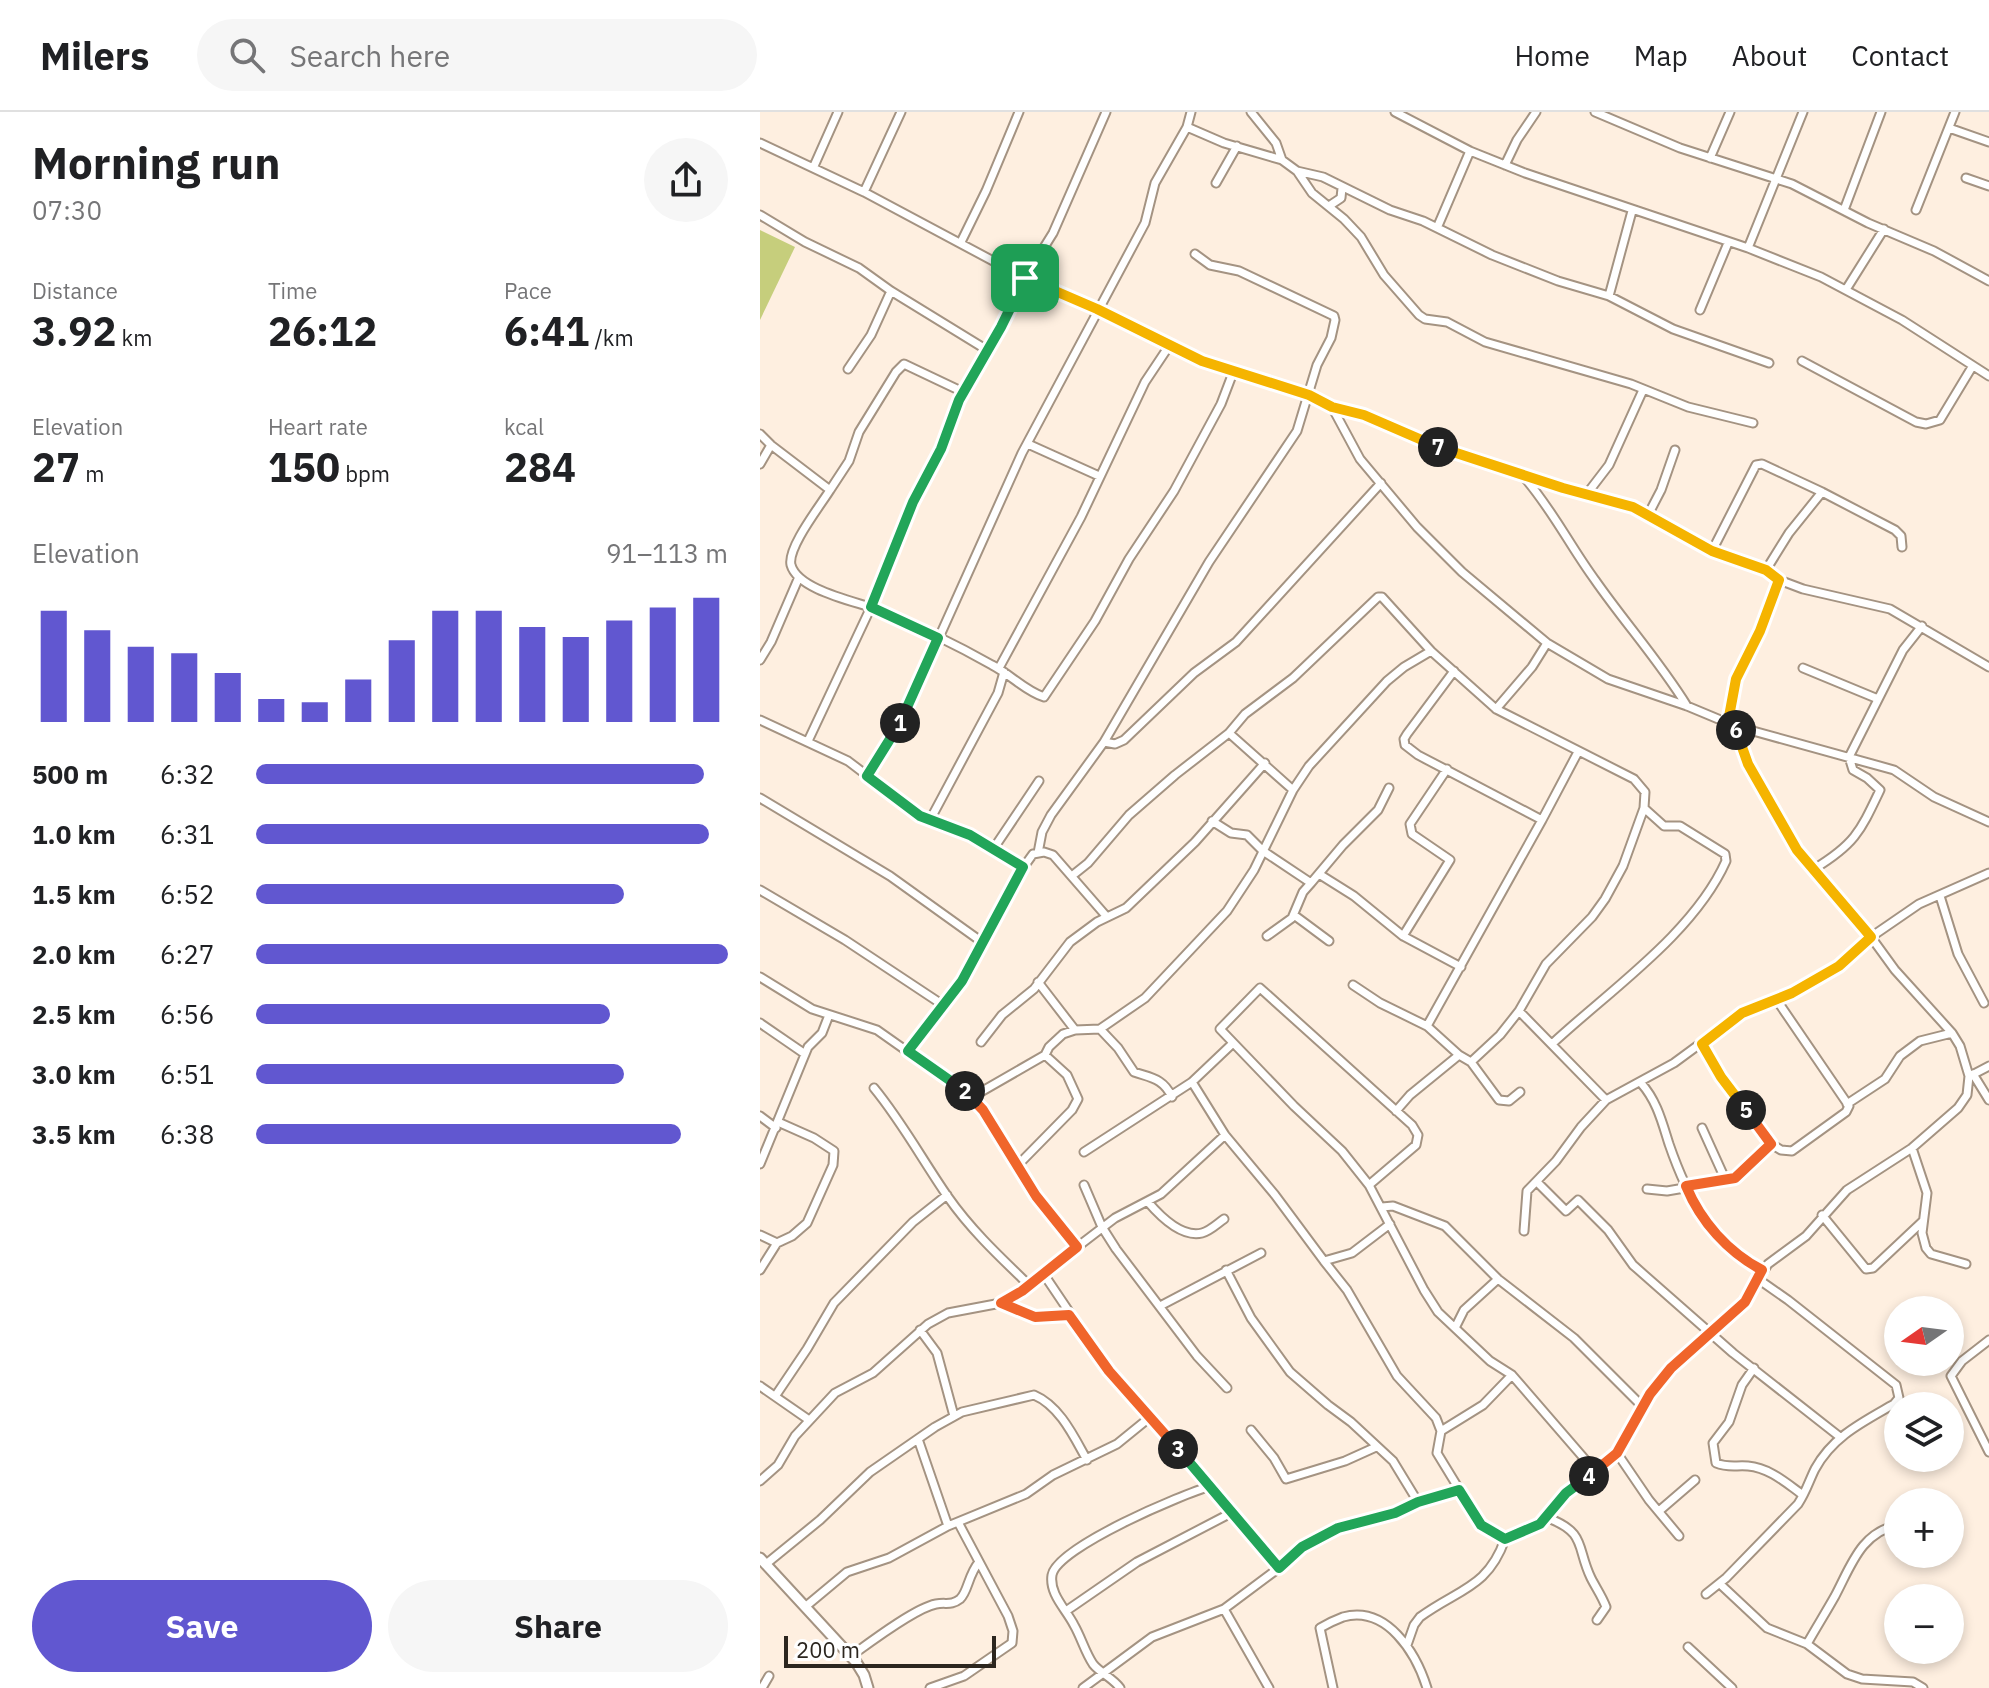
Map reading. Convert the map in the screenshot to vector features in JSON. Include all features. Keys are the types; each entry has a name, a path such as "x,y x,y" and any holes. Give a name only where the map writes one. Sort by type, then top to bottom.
{"street":[{"path":"814,166 838,112"},
{"path":"864,192 901,112"},
{"path":"961,242 1019,112"},
{"path":"808,741 871,607 913,502 941,449 963,392 1053,233 1106,112"},
{"path":"867,776 897,731 1015,468 1145,223 1155,183 1187,127 1191,112"},
{"path":"1251,112 1276,143 1282,160"},
{"path":"1395,112 1470,151 1505,165 1632,211 1748,248 1847,288 1989,376"},
{"path":"1505,165 1536,112"},
{"path":"1595,112 1710,158 1808,191 1989,281"},
{"path":"1710,158 1730,112"},
{"path":"1748,248 1803,112"},
{"path":"1844,210 1881,112"},
{"path":"1916,210 1955,112"},
{"path":"1187,127 1282,160 1297,171 1312,193 1361,237 1384,275 1425,319 1447,322 1485,342 1643,390 1688,407 1753,423"},
{"path":"1949,128 1989,142"},
{"path":"760,143 814,166 1025,278 1097,309 1202,361 1309,395 1332,407 1364,415 1437,446 1586,495 1633,507 1712,551 1766,570 1779,580 1803,589 1890,609 1989,667"},
{"path":"1216,183 1237,146"},
{"path":"1437,228 1470,151"},
{"path":"1297,171 1323,177 1492,255 1558,281 1609,296 1673,329 1769,363"},
{"path":"1966,178 1989,186"},
{"path":"1329,206 1341,198 1342,188"},
{"path":"1609,296 1632,211"},
{"path":"760,215 805,242 859,268 987,350"},
{"path":"1847,288 1884,229"},
{"path":"1700,310 1728,243"},
{"path":"1038,853 1042,832 1051,815 1104,742 1209,562 1297,431 1310,384 1331,338 1334,316 1239,271 1210,265 1195,254"},
{"path":"848,369 871,335 891,291"},
{"path":"930,820 998,693 1002,670 1145,382 1169,346"},
{"path":"1802,361 1916,422 1926,424 1940,420 1972,367"},
{"path":"963,392 904,364 859,432 849,461 795,545 790,560 799,577 833,595 871,607 938,638 1045,696 1174,491 1221,404 1234,370"},
{"path":"1586,495 1609,465 1643,390"},
{"path":"1332,407 1360,459 1417,527 1462,572 1547,643 1608,679 1731,724 1894,770 1934,797 1989,822"},
{"path":"760,434 830,490"},
{"path":"1028,444 1099,476"},
{"path":"760,464 771,445"},
{"path":"1648,515 1661,490 1675,450"},
{"path":"1712,551 1756,465 1762,464 1895,530 1901,536 1902,547"},
{"path":"1523,475 1559,522 1593,578 1666,671 1687,706"},
{"path":"1104,742 1115,744 1124,740 1194,673 1236,642 1381,483"},
{"path":"1766,570 1789,533 1822,492"},
{"path":"760,660 799,577"},
{"path":"1779,580 1760,631 1736,679 1731,724 1748,764 1797,850 1895,970 1952,1033 1971,1075 1989,1100"},
{"path":"1073,875 1088,863 1129,815 1229,733 1245,714 1293,678 1378,597 1382,597 1431,651 1496,709 1634,779 1645,792 1644,808 1623,866 1605,899 1592,917 1546,964 1519,1011 1500,1035 1471,1062"},
{"path":"1814,869 1837,855 1855,839 1865,824 1880,790 1853,770 1849,757 1903,650 1922,626"},
{"path":"1496,709 1532,667 1547,643"},
{"path":"972,1097 1045,1055 1063,1034 1100,1029 1145,998 1227,911 1263,851 1293,790 1326,746 1387,681 1431,651"},
{"path":"1803,668 1878,699"},
{"path":"1454,671 1404,739 1405,745 1418,755 1542,820"},
{"path":"760,720 848,761 908,808 994,848 1023,867"},
{"path":"1229,733 1293,790"},
{"path":"1427,1026 1578,752"},
{"path":"981,1042 995,1022 1038,982 1070,942 1126,908 1195,842 1265,763"},
{"path":"1403,936 1450,860 1409,830 1447,769"},
{"path":"994,848 1039,781"},
{"path":"1267,936 1294,915 1303,892 1378,810 1389,788"},
{"path":"760,798 890,876 982,942"},
{"path":"1553,1043 1659,951 1704,900 1726,861 1725,854 1680,826 1664,826 1644,808"},
{"path":"1212,821 1231,833 1247,835 1263,851 1311,883"},
{"path":"908,1051 962,981 1033,854 1053,855 1107,917"},
{"path":"1524,1231 1527,1191 1606,1100 1619,1091 1641,1083 1702,1044 1742,1013 1808,985 1839,966 1871,937 1919,904 1989,873"},
{"path":"1319,874 1354,896 1403,936 1461,967"},
{"path":"760,890 830,931 943,1005"},
{"path":"1940,896 1958,954 1984,1003"},
{"path":"1294,915 1329,941"},
{"path":"760,977 791,999 877,1030 972,1097 1036,1196 1077,1247"},
{"path":"1038,982 1075,1030"},
{"path":"1353,985 1380,1003 1427,1026 1471,1062 1499,1100 1509,1101 1520,1092"},
{"path":"1369,1185 1418,1141 1418,1135 1412,1125 1262,989 1258,990 1220,1029 1342,1151 1369,1185 1438,1312 1490,1361 1512,1375 1595,1471"},
{"path":"1702,1044 1721,1077 1771,1144 1781,1150 1792,1151 1848,1109 1776,999"},
{"path":"1519,1011 1606,1100"},
{"path":"760,1164 805,1054 822,1033 829,1015"},
{"path":"760,1023 805,1054"},
{"path":"1100,1029 1134,1072 1156,1077 1172,1097"},
{"path":"1847,1104 1885,1079 1900,1056 1920,1041 1952,1033"},
{"path":"1084,1152 1151,1107 1172,1097 1232,1044"},
{"path":"1017,1166 1072,1110 1078,1099 1067,1075 1045,1055"},
{"path":"1396,1111 1410,1095 1459,1055"},
{"path":"1971,1075 1989,1066"},
{"path":"1407,1645 1420,1617 1490,1571 1505,1539 1548,1518 1566,1493 1617,1453 1642,1406 1671,1368 1745,1302 1762,1270 1806,1236 1847,1190 1912,1148 1963,1102 1971,1075"},
{"path":"1192,1082 1225,1135 1347,1290 1397,1376 1436,1418 1441,1431 1437,1453 1481,1525 1505,1539"},
{"path":"1641,1083 1659,1111 1696,1208 1713,1231 1743,1259 1762,1270"},
{"path":"874,1088 895,1113 947,1195 974,1230 1029,1285"},
{"path":"760,1116 814,1138 834,1151 833,1165 807,1223 792,1236 777,1243 760,1270"},
{"path":"1702,1128 1726,1181"},
{"path":"760,1481 778,1465 795,1436 835,1393 873,1373 938,1317 1001,1303 1029,1285 1115,1218 1161,1194 1225,1135"},
{"path":"1647,1189 1667,1191 1735,1178 1771,1144"},
{"path":"1912,1148 1927,1193 1923,1242 1928,1251 1966,1264"},
{"path":"1537,1182 1566,1211 1578,1200 1608,1230 1633,1265 1733,1353 1840,1437"},
{"path":"1084,1185 1102,1227 1116,1249 1197,1356 1227,1388"},
{"path":"776,1395 834,1303 913,1222 947,1195"},
{"path":"1148,1202 1172,1224 1190,1232 1202,1233 1224,1219"},
{"path":"1382,1207 1393,1206 1439,1222 1498,1279 1574,1338 1642,1406"},
{"path":"1822,1215 1866,1269 1873,1268 1923,1221"},
{"path":"1324,1261 1352,1253 1390,1224"},
{"path":"760,1235 777,1243"},
{"path":"1160,1306 1261,1253"},
{"path":"1226,1270 1251,1318 1290,1372 1351,1422 1402,1472 1418,1502"},
{"path":"1043,1273 1109,1371 1279,1568"},
{"path":"1455,1328 1464,1310 1498,1279"},
{"path":"1706,1594 1720,1584 1803,1495 1814,1470 1840,1437 1899,1398 1898,1387 1758,1279"},
{"path":"1001,1303 1035,1317 1069,1315"},
{"path":"920,1330 937,1353 954,1416"},
{"path":"1989,1340 1962,1361 1951,1376 1989,1452"},
{"path":"1754,1368 1742,1385 1729,1422 1713,1443 1716,1463 1725,1467 1744,1465 1762,1469 1803,1495"},
{"path":"1441,1431 1483,1405 1512,1375"},
{"path":"760,1386 809,1420"},
{"path":"868,1688 864,1675 851,1656 763,1561 820,1520 870,1472 954,1416 979,1407 1034,1395 1044,1399 1060,1417 1087,1460"},
{"path":"805,1607 847,1572 889,1558 948,1526 1026,1494 1053,1475 1117,1444 1149,1418"},
{"path":"1251,1430 1274,1458 1286,1479 1335,1465 1376,1447"},
{"path":"918,1439 948,1526"},
{"path":"1617,1453 1679,1536"},
{"path":"1659,1511 1695,1480"},
{"path":"1120,1688 1095,1667 1057,1598 1052,1575 1068,1554 1161,1504 1211,1486"},
{"path":"1083,1688 1152,1637 1224,1609 1302,1547 1338,1528 1395,1513 1418,1502 1459,1490"},
{"path":"1066,1611 1137,1562 1233,1512"},
{"path":"1548,1518 1560,1523 1578,1539 1590,1576 1606,1607 1597,1620"},
{"path":"930,1688 964,1676 1012,1643 1013,1631 1008,1616 959,1524"},
{"path":"1807,1644 1855,1554 1884,1529"},
{"path":"851,1656 882,1633 925,1610 937,1604 957,1602 966,1593 970,1573 979,1562"},
{"path":"1720,1584 1767,1628 1807,1644 1855,1678 1907,1681 1923,1688"},
{"path":"1224,1609 1269,1688"},
{"path":"1333,1688 1320,1628 1346,1616 1371,1617 1390,1628 1407,1645 1427,1688"},
{"path":"1688,1647 1732,1688"},
{"path":"762,1688 769,1676"}],"green space":[{"path":"760,230 795,247 760,320"}],"route":[{"path":"1025,278 1097,309 1202,361 1309,395 1332,407 1364,415 1437,446 1563,488 1633,507 1712,551 1766,570 1779,580 1748,659 1736,679 1728,722 1735,726 1748,764 1769,796 1797,850 1871,937 1839,966 1792,993 1763,1002 1742,1013 1702,1044 1721,1077 1771,1144 1731,1180 1686,1186 1696,1208 1713,1231 1743,1259 1762,1270 1745,1302 1671,1368 1650,1394 1617,1453 1566,1493 1548,1518 1505,1539 1481,1525 1459,1490 1418,1502 1395,1513 1338,1528 1302,1547 1279,1568 1109,1371 1069,1315 1035,1317 1001,1303 1022,1291 1077,1247 1036,1196 972,1097 908,1051 962,981 1023,867 970,835 920,816 867,776 897,731 938,638 871,607 913,502 941,449 959,400 1025,278"}]}
